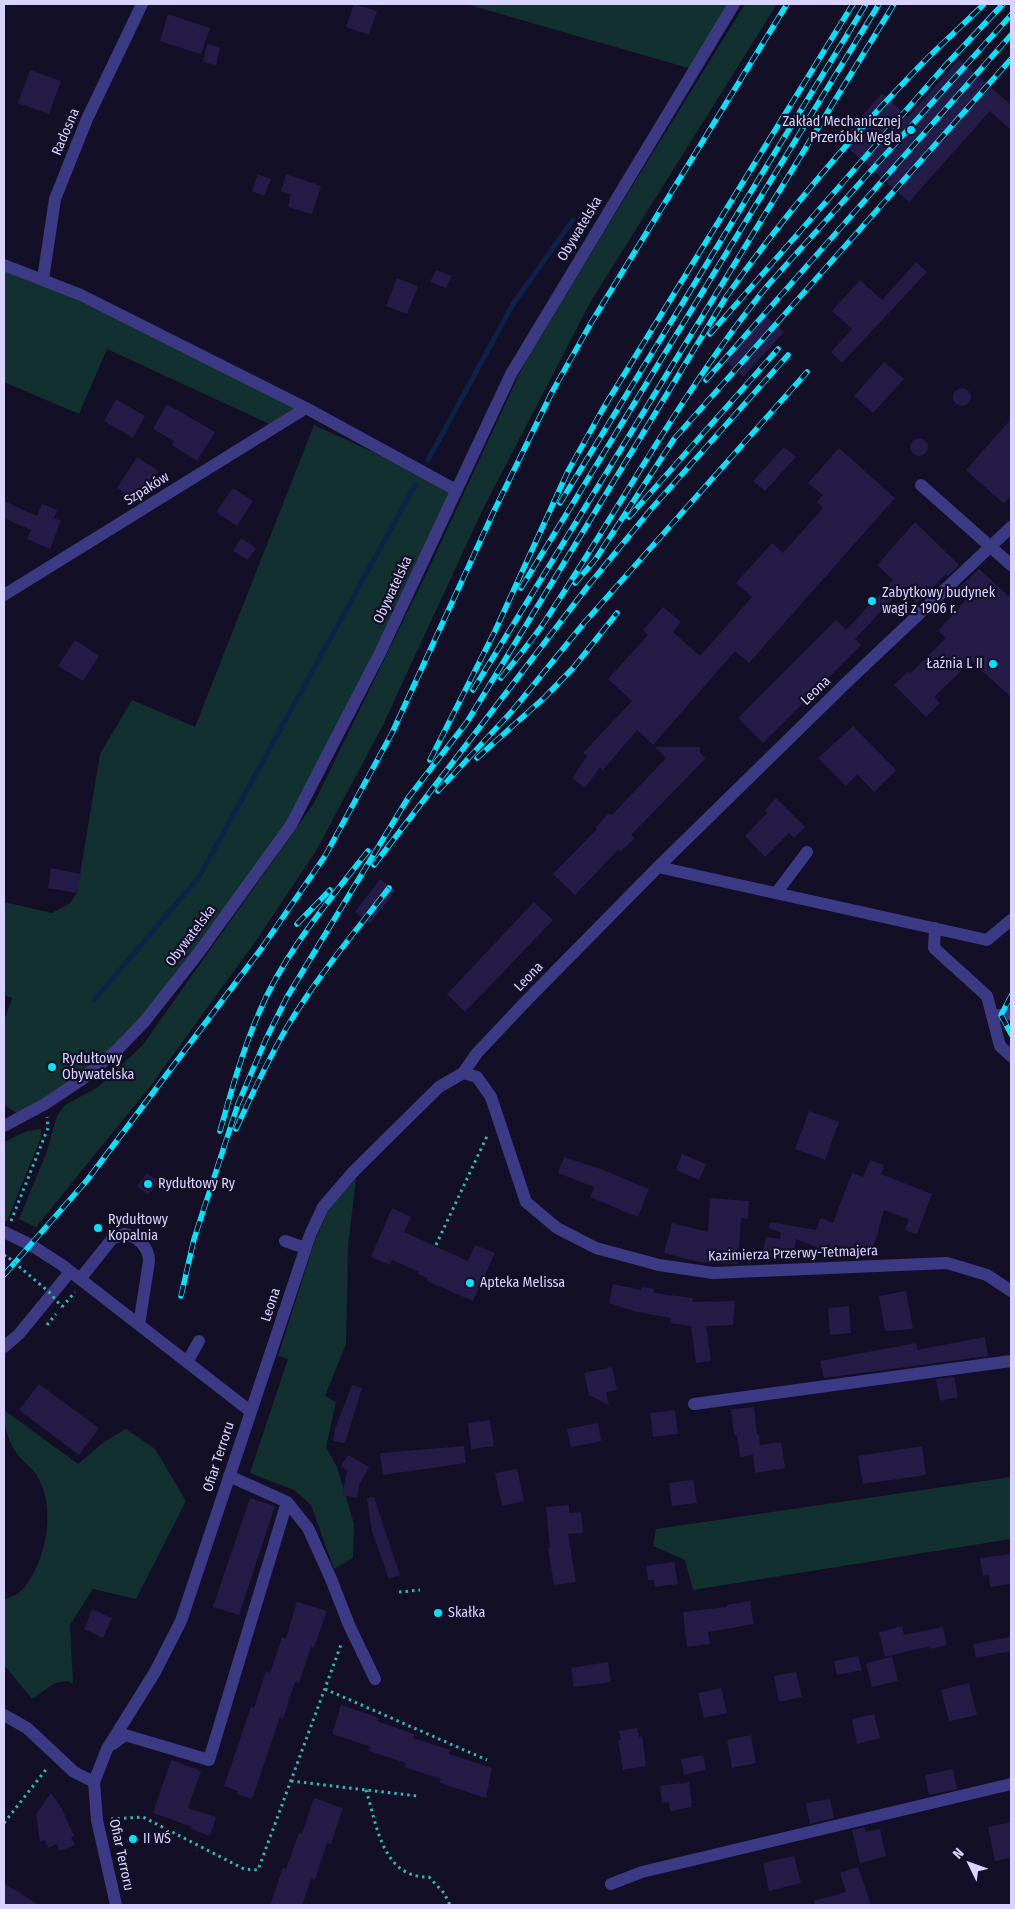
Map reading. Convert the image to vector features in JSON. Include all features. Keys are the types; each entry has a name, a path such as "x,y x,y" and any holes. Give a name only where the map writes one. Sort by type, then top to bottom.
{"street":[{"name":"Radosna","path":"42,280 55,199 87,119 142,4"},
{"name":"Obywatelska","path":"4,1126 45,1104 94,1069 144,1022 197,955 291,825 380,654 520,358 734,4"},
{"path":"4,265 81,295 306,408 456,490"},
{"name":"Szpaków","path":"4,595 306,408"},
{"path":"922,485 1011,565"},
{"name":"Leona","path":"250,1411 270,1358 305,1248 315,1223 332,1194 440,1087 463,1073 477,1053 658,867 915,617 1011,527"},
{"path":"777,892 807,852"},
{"path":"658,867 987,940 1011,920"},
{"path":"935,928 934,948 987,996 1000,1046 1011,1056"},
{"path":"992,1016 1011,1014"},
{"name":"Kazimierza Przerwy-Tetmajera","path":"463,1073 477,1077 484,1084 491,1097 526,1202 557,1228 596,1248 666,1267 713,1273 947,1263 987,1275 1011,1292"},
{"path":"5,1232 31,1245 75,1275"},
{"path":"4,1347 112,1239 124,1234 139,1241 148,1251 149,1261 139,1325"},
{"path":"285,1241 305,1248"},
{"name":"Ofiar Terroru","path":"75,1275 250,1411 178,1628 155,1672 107,1749 94,1782 97,1820 116,1905"},
{"path":"188,1362 199,1341"},
{"path":"694,1404 1011,1361"},
{"path":"229,1476 287,1502 308,1528 349,1625 375,1679"},
{"path":"107,1749 126,1735 209,1760 287,1502"},
{"path":"4,1715 27,1728 74,1772 94,1782"},
{"path":"611,1884 642,1872 1011,1784"}],"path":[{"path":"5,1232 48,1128 45,1104"},
{"path":"436,1245 490,1131 500,1124"},
{"path":"4,1255 49,1292 62,1306"},
{"path":"47,1326 75,1292"},
{"path":"399,1592 420,1590"},
{"path":"97,1820 144,1817 244,1869 258,1870 349,1625"},
{"path":"325,1688 487,1760"},
{"path":"4,1824 56,1756"},
{"path":"291,1781 417,1796"},
{"path":"366,1790 390,1859 404,1873 416,1877 429,1877 444,1893 450,1905"},
{"path":"122,1842 133,1838"}],"green space":[{"path":"466,4 736,4 695,70"},
{"path":"745,4 777,4 591,301 482,511 382,727 316,851 260,935 152,1084 36,1227 19,1219 46,1154 57,1116 65,1105 98,1087 142,1046 314,803 431,564 529,353"},
{"path":"4,265 306,408 276,427 107,349 79,414 4,382"},
{"path":"314,425 456,490 291,825 115,1052 23,1117 4,1105 4,1021 12,998 4,995 4,902 52,913 70,903 77,893 100,754 132,700 195,727"},
{"path":"41,1129 41,1137 7,1221 4,1221 4,1142 27,1131"},
{"path":"356,1179 348,1246 346,1344 325,1396 336,1402 326,1447 337,1467 354,1524 353,1558 334,1569 311,1505 294,1490 250,1473 288,1359 278,1356 314,1243 330,1206"},
{"path":"4,1410 78,1464 104,1442 126,1429 155,1449 186,1501 136,1599 93,1589 70,1625 73,1684 68,1681 55,1683 32,1699 4,1665 4,1600 17,1594 24,1588 38,1564 46,1534 46,1503 43,1489 37,1476 15,1451 9,1440"},
{"path":"1011,1477 1011,1539 693,1590 685,1560 653,1546 656,1529"}],"building":[{"path":"354,4 377,11 369,35 346,27"},
{"path":"168,14 210,28 201,54 160,41"},
{"path":"207,44 220,47 216,65 203,62"},
{"name":"Zakład Mechanicznej Przeróbki Wegla","path":"959,59 1011,105 1011,130 990,111 909,202 840,141 882,93 908,117"},
{"path":"30,70 61,81 49,114 18,103"},
{"path":"258,174 271,179 264,196 252,191"},
{"path":"286,174 321,186 312,214 288,207 291,194 281,191"},
{"path":"916,262 927,272 842,363 831,352 852,329 832,311 860,280 882,300"},
{"path":"436,270 452,276 446,288 430,282"},
{"path":"397,278 418,286 407,314 386,306"},
{"path":"766,316 784,332 743,377 726,361"},
{"path":"884,362 904,379 873,413 854,396"},
{"path":"962,388 968,391 971,397 968,403 962,406 956,403 953,397 956,391"},
{"path":"116,399 145,416 133,438 104,421"},
{"path":"167,404 215,432 197,461 172,445 174,441 153,429"},
{"path":"1011,419 1011,495 1004,504 966,470"},
{"path":"919,438 925,441 928,447 925,453 919,456 913,453 910,447 913,441"},
{"path":"784,447 796,457 765,491 753,481"},
{"path":"839,448 895,498 749,663 735,651 653,745 637,730 603,770 600,767 585,788 572,778 587,756 583,753 632,701 608,679 648,635 643,630 663,607 681,622 673,632 700,656 752,597 736,583 772,543 783,553 823,508 817,502 823,495 808,483"},
{"path":"137,457 159,471 139,502 117,488"},
{"path":"233,488 253,501 237,526 216,512"},
{"path":"4,501 37,516 42,504 57,510 54,518 61,521 50,549 27,539 31,530 4,518"},
{"path":"915,522 959,565 948,576 946,574 917,603 902,589 855,639 861,645 763,743 738,718 836,620 846,630 893,580 877,565"},
{"path":"241,538 256,548 248,560 233,551"},
{"name":"Łaźnia L II","path":"979,569 1011,598 1011,697 971,661 934,697 940,703 926,717 894,685 908,671 910,674 946,638 938,631 969,596 960,587"},
{"path":"75,640 99,656 83,681 58,666"},
{"path":"853,726 896,770 874,792 857,774 846,786 818,758"},
{"path":"655,747 700,747 700,753 706,758 631,835 635,838 620,852 618,850 575,895 553,874 597,829 596,827 609,813 612,815 666,758"},
{"path":"776,798 805,827 794,838 789,833 765,857 745,836 767,813 765,810"},
{"path":"51,868 81,874 77,893 48,888"},
{"path":"380,879 395,891 370,924 355,912"},
{"path":"534,902 553,920 465,1012 447,994"},
{"path":"809,1111 839,1122 825,1160 795,1149"},
{"path":"682,1154 706,1164 699,1180 676,1170"},
{"path":"564,1157 601,1169 649,1189 638,1217 590,1197 594,1187 558,1173"},
{"path":"870,1160 884,1165 881,1174 932,1194 917,1234 905,1230 909,1219 884,1210 871,1256 838,1246 834,1254 796,1239 792,1261 762,1256 766,1237 780,1239 781,1233 769,1228 770,1222 816,1230 821,1218 833,1223 852,1173 863,1177"},
{"name":"Rydułtowy Ry","path":"147,1173 159,1182 148,1195 137,1186"},
{"path":"710,1198 749,1201 748,1219 741,1218 738,1264 699,1262 664,1253 672,1223 708,1232"},
{"path":"392,1208 411,1217 404,1232 468,1261 475,1245 495,1253 473,1301 427,1281 428,1278 418,1274 419,1272 392,1260 390,1265 371,1257"},
{"path":"613,1284 641,1290 642,1287 654,1289 654,1293 693,1298 692,1302 735,1301 733,1325 706,1326 711,1361 696,1363 691,1326 670,1323 671,1318 637,1312 609,1303"},
{"path":"906,1291 913,1329 885,1331 879,1296"},
{"path":"849,1306 851,1333 830,1335 828,1308"},
{"path":"985,1337 988,1356 824,1378 820,1361 916,1343 917,1350"},
{"path":"612,1367 617,1390 606,1392 609,1405 589,1395 584,1373"},
{"path":"954,1377 958,1397 940,1401 936,1379"},
{"path":"39,1384 99,1428 79,1455 19,1410"},
{"path":"352,1385 362,1388 345,1443 333,1441 335,1429"},
{"path":"754,1407 760,1445 781,1442 785,1468 755,1473 753,1455 740,1457 737,1435 734,1435 731,1409"},
{"path":"675,1410 678,1434 653,1437 650,1413"},
{"path":"490,1420 494,1446 471,1449 468,1423"},
{"path":"598,1423 601,1441 571,1447 567,1429"},
{"path":"464,1446 466,1463 383,1475 380,1453"},
{"path":"922,1446 926,1475 863,1484 858,1456"},
{"path":"348,1455 369,1467 359,1485 357,1498 342,1495 347,1470 341,1466"},
{"path":"517,1469 524,1501 502,1506 495,1473"},
{"path":"693,1480 697,1503 672,1506 669,1483"},
{"path":"374,1497 400,1575 389,1579 372,1532 367,1498"},
{"path":"250,1498 275,1506 239,1615 213,1607"},
{"path":"569,1505 569,1513 581,1512 583,1533 568,1534 576,1582 554,1585 548,1548 550,1548 546,1507"},
{"path":"1011,1554 1011,1584 990,1587 989,1575 983,1576 980,1558"},
{"path":"674,1562 678,1584 655,1587 654,1580 648,1580 646,1566"},
{"path":"750,1601 754,1624 708,1632 710,1644 687,1647 683,1612 727,1607 727,1605"},
{"path":"297,1602 327,1611 314,1648 311,1647 299,1683 295,1682 283,1719 280,1717 252,1799 237,1794 238,1791 224,1786 251,1707 254,1708 266,1671 270,1673 282,1637 286,1638"},
{"path":"92,1609 112,1618 103,1638 84,1629"},
{"path":"902,1626 904,1635 943,1627 947,1645 930,1649 930,1646 885,1657 879,1632"},
{"path":"1011,1637 1011,1651 976,1658 973,1644"},
{"path":"858,1656 862,1670 837,1675 834,1661"},
{"path":"892,1657 898,1681 872,1687 866,1663"},
{"path":"608,1662 611,1682 574,1687 571,1668"},
{"path":"796,1672 802,1697 779,1702 774,1676"},
{"path":"969,1683 977,1715 949,1721 941,1690"},
{"path":"721,1688 727,1713 704,1718 698,1693"},
{"path":"341,1705 379,1718 377,1721 414,1734 413,1738 450,1750 449,1754 492,1768 486,1798 440,1783 441,1779 404,1767 406,1763 369,1751 371,1747 332,1734"},
{"path":"874,1714 880,1738 857,1744 852,1719"},
{"path":"637,1728 639,1737 642,1736 646,1766 623,1770 618,1740 621,1740 619,1731"},
{"path":"751,1735 756,1763 732,1768 727,1740"},
{"path":"703,1755 706,1770 684,1775 681,1759"},
{"path":"171,1760 201,1771 188,1808 216,1817 210,1836 191,1829 192,1827 153,1813"},
{"path":"953,1769 957,1789 929,1795 925,1775"},
{"path":"689,1782 692,1807 670,1811 669,1802 662,1803 660,1786"},
{"path":"51,1793 61,1807 74,1836 71,1837 75,1845 59,1851 57,1844 48,1848 45,1840 40,1842 36,1814"},
{"path":"314,1798 343,1808 331,1844 327,1843 315,1880 311,1879 302,1905 270,1905 283,1868 286,1869 299,1833 302,1834"},
{"path":"830,1799 834,1818 810,1824 806,1803"},
{"path":"1011,1822 1011,1858 995,1861 988,1827"},
{"path":"865,1827 866,1832 880,1829 886,1856 860,1863 852,1830"},
{"path":"794,1856 801,1883 769,1891 763,1863"},
{"path":"858,1867 871,1905 815,1905 814,1901 846,1892 840,1873"},
{"path":"4,1883 39,1905 4,1905"}],"waterway":[{"path":"428,460 513,304 573,220"},
{"path":"95,999 199,877 415,485"}],"railway":[{"path":"4,1275 88,1179 261,949 325,856 392,733 494,511 552,392 591,323 787,4"},
{"path":"430,760 495,631 568,471 604,407 853,4"},
{"path":"560,503 866,4"},
{"path":"521,588 879,4"},
{"path":"473,690 894,4"},
{"path":"181,1296 194,1239 238,1104 266,1039 287,997 408,798 467,722 726,297 747,268 791,210 862,128 920,66 984,4"},
{"path":"710,334 944,67 1003,4"},
{"path":"501,678 545,621 652,450 737,325 768,285 1011,15"},
{"path":"706,380 1011,35"},
{"path":"575,583 595,560 674,439 1011,59"},
{"path":"629,517 778,349"},
{"path":"374,865 588,586 652,508 788,355"},
{"path":"438,791 513,710 584,623 807,372"},
{"path":"477,758 545,697 574,667 617,613"},
{"path":"220,1131 247,1043 268,993 307,929 368,851"},
{"path":"236,1129 287,1027 336,956 389,888"},
{"path":"297,924 330,890"},
{"path":"1011,996 1001,1015 1011,1034"}],"place":[{"name":"Zakład Mechanicznej Przeróbki Wegla","path":"911,130"},
{"name":"Zabytkowy budynek wagi z 1906 r.","path":"872,601"},
{"name":"Łaźnia L II","path":"993,664"},
{"name":"Rydułtowy Obywatelska","path":"52,1067"},
{"name":"Rydułtowy Ry","path":"148,1184"},
{"name":"Rydułtowy Kopalnia","path":"98,1228"},
{"name":"Apteka Melissa","path":"470,1283"},
{"name":"Skałka","path":"438,1613"},
{"name":"II WŚ","path":"133,1839"}]}
